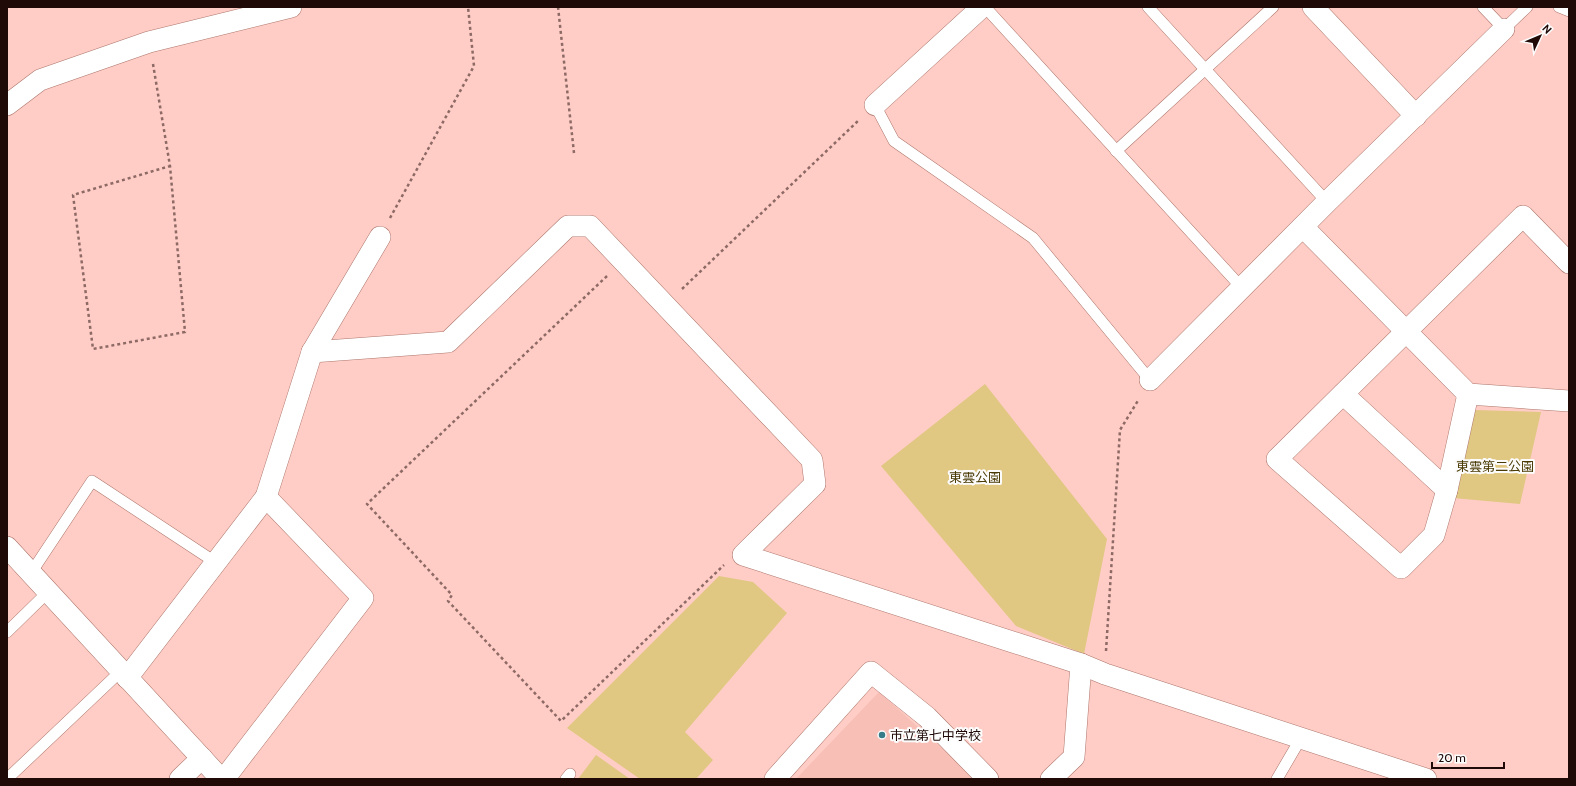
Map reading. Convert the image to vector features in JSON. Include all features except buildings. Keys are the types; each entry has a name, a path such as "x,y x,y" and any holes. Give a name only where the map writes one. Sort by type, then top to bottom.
{"street":[{"path":"7,105 40,80 149,42 291,7"},
{"path":"875,105 983,7"},
{"path":"1314,7 1416,116"},
{"path":"1150,380 1327,202 1504,29"},
{"path":"1468,394 1447,490 1434,535 1401,568 1278,459 1523,216 1569,263"},
{"path":"312,352 448,342 568,226 590,226 624,260 812,460 815,484 744,555 1081,664 1105,674 1426,779"},
{"path":"1303,227 1468,394 1569,401"},
{"path":"124,674 266,497 312,352 380,237"},
{"path":"1343,394 1447,490"},
{"path":"7,547 223,779 363,598 266,497"},
{"path":"1051,779 1074,756 1081,664"},
{"path":"775,779 871,672 927,717 988,779"},
{"path":"180,779 202,758"}],"lane":[{"path":"983,7 1242,288"},
{"path":"1148,7 1327,202"},
{"path":"1116,151 1273,7"},
{"path":"1483,7 1504,29 1527,7"},
{"path":"1560,7 1569,11"},
{"path":"875,105 894,141 1033,238 1150,380"},
{"path":"31,573 92,481 215,562"},
{"path":"7,632 48,592"},
{"path":"7,779 124,674"},
{"path":"1277,779 1301,738"}],"path":[{"path":"380,237 474,66 468,7"},
{"path":"558,7 574,153"},
{"path":"149,42 170,166 185,332 94,349 73,195 170,166"},
{"path":"666,305 875,105"},
{"path":"624,260 367,504 452,595 448,601 561,721 737,552 744,555"},
{"path":"1105,674 1120,430 1150,380"}],"shaded area":[{"name":"市立第七中学校","path":"879,692 976,779 796,779"}],"green space":[{"name":"東雲公園","path":"985,384 1107,539 1084,654 1016,626 881,466"},
{"name":"東雲第二公園","path":"1475,410 1541,412 1520,504 1453,498"},
{"path":"719,576 753,582 787,613 685,732 713,760 696,779 640,779 567,728"},
{"path":"596,755 630,779 578,779"}],"place":[{"name":"市立第七中学校","path":"882,735"}]}
